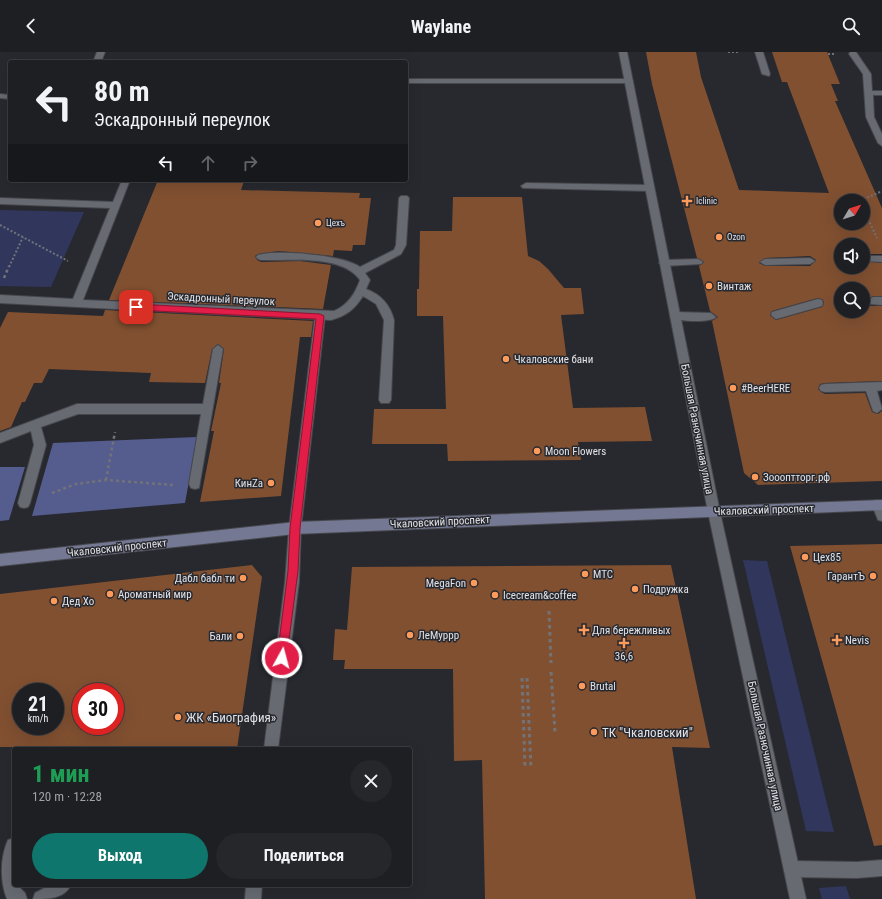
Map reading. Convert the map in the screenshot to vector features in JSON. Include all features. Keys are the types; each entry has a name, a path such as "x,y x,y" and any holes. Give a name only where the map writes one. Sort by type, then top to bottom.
{"street":[{"name":"Большая Разночинная улица","path":"623,52 714,512 798,899"},
{"path":"758,52 766,74"},
{"path":"863,52 853,53 867,74 867,93 870,117 882,143"},
{"path":"408,81 629,81"},
{"path":"867,93 882,93"},
{"path":"76,304 125,182"},
{"path":"526,186 649,188"},
{"path":"360,271 398,252 401,245 404,198"},
{"path":"0,201 116,204"},
{"path":"261,257 333,260 349,264 360,271 365,280 361,291 380,300 386,308 389,320 385,400"},
{"path":"870,260 882,259"},
{"path":"765,262 810,261"},
{"path":"664,263 698,262"},
{"name":"Эскадронный переулок","path":"0,299 320,316 339,315 347,311 361,291"},
{"path":"776,316 818,303"},
{"path":"271,747 292,582 295,528 320,316"},
{"path":"675,316 711,317"},
{"path":"195,484 218,349"},
{"path":"825,388 882,386"},
{"path":"870,387 877,408"},
{"path":"0,438 77,409 208,409"},
{"path":"24,503 40,445 35,425"},
{"name":"Чкаловский проспект","path":"0,560 295,528 658,512 881,508"},
{"path":"12,849 9,853 5,868 6,882 11,893 20,899"},
{"path":"792,869 857,870 882,868"},
{"path":"41,899 47,898 61,887"},
{"path":"253,899 254,887"}],"path":[{"path":"870,196 882,191"},
{"path":"870,223 879,242"},
{"path":"0,225 89,272"},
{"path":"3,280 23,237"},
{"path":"106,480 119,409"},
{"path":"24,503 76,484 106,480 168,486 195,484"},
{"path":"549,611 551,663"},
{"path":"551,672 555,732"},
{"path":"522,678 525,768"},
{"path":"527,678 531,768"}],"shaded area":[{"path":"0,210 84,212 51,287 0,286"},
{"path":"197,437 185,503 32,516 53,443"},
{"path":"0,467 25,467 9,520 0,521"},
{"path":"743,560 767,561 834,832 806,831"},
{"path":"846,886 850,899 822,899 819,888"}],"building":[{"path":"646,52 696,52 701,77 739,190 829,193 787,82 782,82 772,52 827,52 840,84 831,84 838,101 835,101 882,208 882,254 870,254 870,238 834,238 834,274 870,274 870,262 882,263 882,296 873,296 870,298 870,282 834,282 834,318 870,318 870,306 882,306 882,381 825,383 820,384 818,389 825,394 865,393 872,412 878,414 882,411 882,481 758,485 744,473 712,321 718,317 710,311 699,266 704,262 697,258 652,84","holes":["810,256 816,260 810,266 765,266 759,263 765,258","818,298 823,300 824,303 822,307 776,320 770,315 772,311"]},
{"path":"157,182 244,182 241,190 360,193 359,198 371,198 365,245 353,245 352,251 334,250 333,256 279,251 258,254 255,256 257,260 261,262 300,261 331,265 323,309 109,300"},
{"name":"Чкаловские бани","path":"453,197 522,197 528,256 539,261 548,269 564,288 581,288 584,314 561,315 573,408 645,407 652,441 578,442 581,460 448,461 447,444 372,444 374,409 446,409 443,316 417,316 417,289 419,289 420,231 452,231"},
{"path":"105,310 313,321 311,337 300,337 281,496 200,502 214,431 211,431 221,383 219,383 224,349 218,344 212,349 205,383 149,382 151,373 49,369 42,383 34,383 25,402 22,402 11,427 0,431 0,328 8,312 103,316"},
{"path":"882,544 882,845 874,846 790,546"},
{"path":"252,565 262,577 237,747 0,747 0,594"},
{"name":"ТК \"Чкаловский\"","path":"671,565 710,748 672,747 696,899 485,899 482,760 454,761 453,669 344,669 345,660 333,660 335,629 347,630 352,567"}],"place":[{"name":"Iclinic","path":"687,201"},
{"name":"Цехъ","path":"318,223"},
{"name":"Ozon","path":"719,237"},
{"name":"Винтаж","path":"709,286"},
{"name":"Чкаловские бани","path":"506,359"},
{"name":"#BeerHERE","path":"733,388"},
{"name":"Moon Flowers","path":"537,451"},
{"name":"Зоооптторг.рф","path":"755,477"},
{"name":"КинZa","path":"271,483"},
{"name":"Цех85","path":"805,557"},
{"name":"МТС","path":"585,574"},
{"name":"ГарантЪ","path":"873,576"},
{"name":"Дабл бабл ти","path":"243,578"},
{"name":"MegaFon","path":"474,583"},
{"name":"Подружка","path":"635,589"},
{"name":"Ароматный мир","path":"110,594"},
{"name":"Icecream&coffee","path":"495,595"},
{"name":"Дед Хо","path":"54,601"},
{"name":"Для бережливых","path":"584,630"},
{"name":"ЛеМуррр","path":"410,635"},
{"name":"Бали","path":"240,636"},
{"name":"Nevis","path":"837,640"},
{"name":"36,6","path":"624,643"},
{"name":"Brutal","path":"582,686"},
{"name":"ЖК «Биография»","path":"178,717"},
{"name":"ТК \"Чкаловский\"","path":"594,732"}],"route":[{"path":"136,307 320,316 295,528 293,571 282,658"}]}
